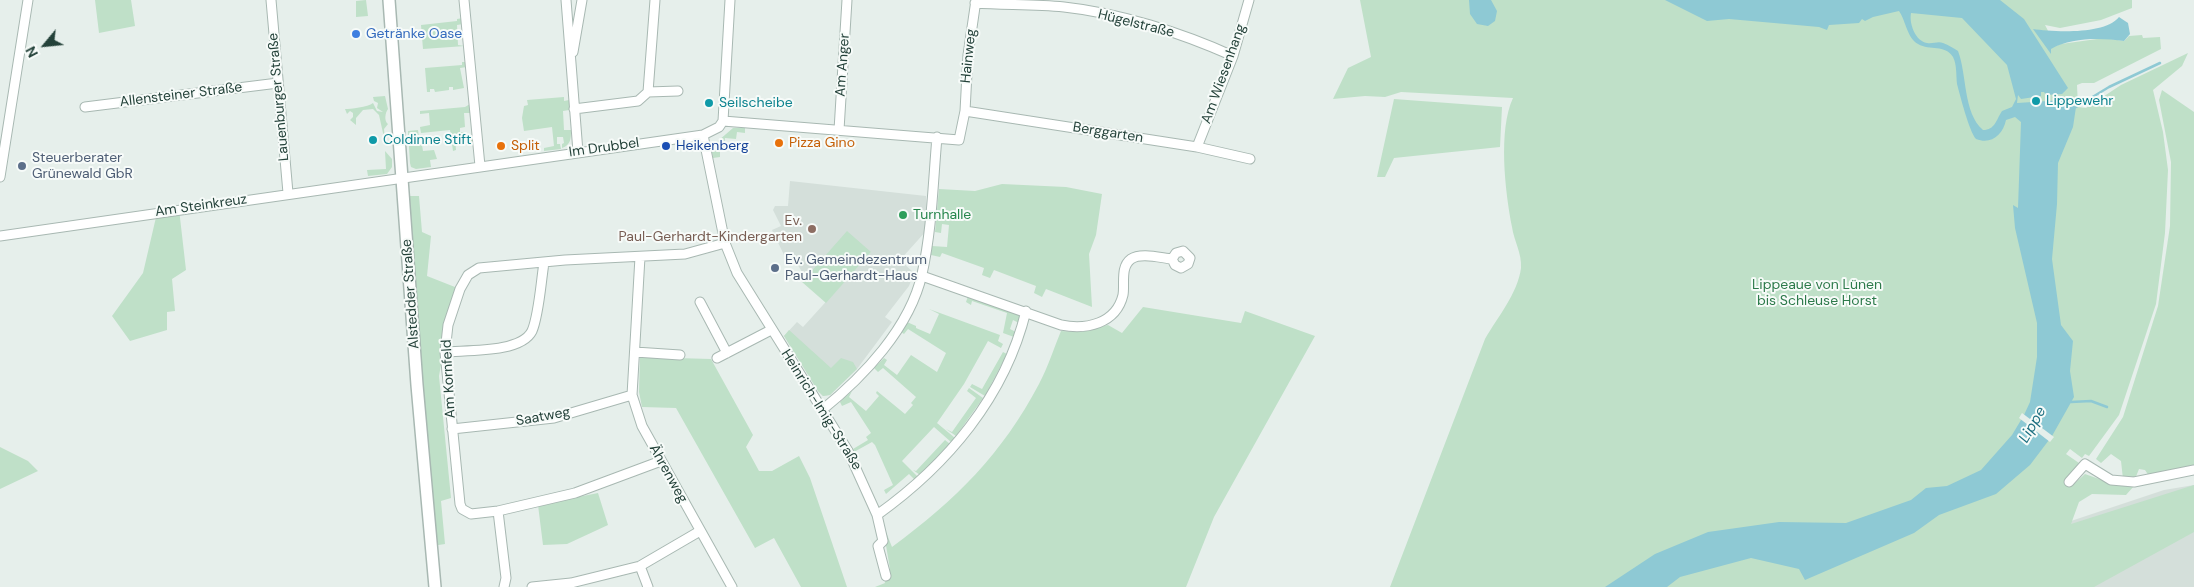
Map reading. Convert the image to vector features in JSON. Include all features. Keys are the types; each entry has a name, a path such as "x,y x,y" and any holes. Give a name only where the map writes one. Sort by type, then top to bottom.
{"street":[{"path":"0,177 28,0"},
{"name":"Lauenburger Straße","path":"271,0 288,193"},
{"name":"Alstedder Straße","path":"389,0 417,384 435,587"},
{"path":"464,0 480,166"},
{"path":"566,0 578,152"},
{"path":"571,65 582,0"},
{"path":"648,92 655,0"},
{"path":"730,0 723,121 937,137 927,246 922,276 904,317 876,358 851,387 822,410"},
{"name":"Am Anger","path":"839,130 847,0"},
{"name":"Am Wiesenhang","path":"1197,147 1233,56 1249,0"},
{"name":"Hügelstraße","path":"975,2 1065,8 1118,18 1172,32 1233,56"},
{"name":"Hainweg","path":"937,137 959,140 965,111 968,55 975,2"},
{"name":"Allensteiner Straße","path":"85,107 278,83"},
{"path":"574,109 638,101 648,92 678,91"},
{"name":"Berggarten","path":"965,111 1197,147 1250,159"},
{"name":"Im Drubbel","path":"403,177 703,135 719,127 723,121"},
{"name":"Heinrich-Imig-Straße","path":"703,135 725,243 737,273 857,466 876,515 883,542 878,546 886,576"},
{"name":"Am Steinkreuz","path":"0,236 403,177"},
{"name":"Am Kornfeld","path":"661,461 575,493 498,511 470,514 462,509 445,352 448,325 460,289 468,275 479,268 565,260 685,254 725,243"},
{"path":"922,276 1026,311 1061,325 1081,328 1098,324 1117,309 1123,294 1125,267 1131,259 1140,256 1172,259"},
{"name":"Ährenweg","path":"640,257 636,352 632,395 642,426 732,587"},
{"path":"445,352 510,347 527,338 534,324 544,263"},
{"path":"700,302 727,354"},
{"path":"876,515 925,478 985,408 1012,357 1026,311"},
{"path":"717,358 771,330"},
{"path":"636,352 680,355"},
{"name":"Saatweg","path":"452,429 554,418 632,395"},
{"path":"2069,482 2084,464 2110,480 2134,482 2194,470"},
{"path":"498,511 506,578 504,587"},
{"path":"532,587 571,585 640,566 700,531"},
{"path":"640,566 648,587"}],"shaded area":[{"path":"790,181 926,196 927,230 900,260 914,273 909,286 885,317 892,322 857,369 830,395 823,396 818,391 784,336 797,322 803,327 871,252 806,278 790,253 784,255 772,230 781,226 773,210 775,206 788,206"},
{"path":"2194,485 2194,587 2024,587 2053,527 2164,490"}],"green space":[{"path":"95,0 131,0 135,26 99,33"},
{"path":"366,0 368,16 356,17 356,1"},
{"name":"Lippeaue von Lünen bis Schleuse Horst","path":"1360,0 2132,0 2132,8 2101,20 2060,28 2045,25 2056,46 2104,38 2124,41 2129,36 2142,35 2143,38 2160,37 2161,49 2094,83 2077,85 2078,107 2086,108 2121,85 2188,53 2182,66 2153,90 2163,132 2168,170 2165,233 2156,304 2119,415 2089,456 2085,454 2082,458 2070,449 2066,454 2079,463 2066,479 2073,485 2085,474 2113,484 2134,486 2126,495 2092,494 2079,502 2071,524 2194,485 2194,532 2094,587 1390,587 1485,339 1516,287 1519,277 1521,263 1509,212 1504,161 1508,111 1513,98 1401,92 1385,97 1365,96 1333,99 1348,68 1371,57"},
{"path":"463,18 463,24 457,25 458,45 465,46 423,49 421,25 457,21 457,19"},
{"path":"462,62 466,62 467,67 460,68 464,88 453,90 453,87 449,87 449,90 435,92 434,89 430,89 430,92 427,92 425,68 462,65"},
{"path":"2162,90 2194,112 2194,468 2149,476 2145,470 2139,469 2135,479 2123,479 2121,461 2111,454 2101,463 2096,459 2123,417 2158,306 2170,226 2171,162 2159,100"},
{"path":"385,96 388,109 385,119 388,124 384,129 385,142 379,115 373,109 363,110 356,118 356,125 350,120 353,117 353,113 350,111 347,114 345,109 363,107 373,103 377,111 383,112 377,108 378,103 374,101 373,97"},
{"path":"564,97 564,101 569,100 569,110 563,111 564,130 571,130 570,141 562,148 564,143 563,137 557,137 557,144 560,144 561,149 544,151 544,148 554,146 552,127 524,131 522,118 524,106 528,105 527,100"},
{"path":"1394,99 1502,107 1500,147 1394,158 1385,177 1377,177"},
{"path":"470,104 471,113 464,113 465,127 460,128 460,132 466,132 466,136 473,136 474,144 471,144 470,137 455,139 456,150 453,151 450,130 421,133 420,127 430,125 429,113 420,114 420,111 465,107"},
{"path":"733,128 745,128 745,133 737,132 736,139 725,138 724,150 720,149 720,157 713,158 711,147"},
{"path":"418,130 419,137 429,136 428,138 421,139 423,151 434,150 437,159 430,160 431,167 416,169 411,167 408,131"},
{"path":"385,151 392,159 392,167 387,174 368,176 367,170 386,169"},
{"path":"1002,184 1066,187 1102,194 1096,235 1089,254 1092,307 1046,289 1042,297 1034,293 1036,286 994,270 990,278 982,275 984,268 942,253 940,257 931,255 932,246 947,247 949,225 942,224 941,233 935,232 939,189 975,191"},
{"path":"404,196 419,196 422,232 431,236 427,276 460,289 448,325 439,376 451,498 441,501 445,544 432,546"},
{"path":"179,209 186,270 172,279 175,311 167,312 167,330 130,341 112,316 143,273 157,213"},
{"path":"847,231 871,252 826,303 802,282"},
{"path":"968,296 1019,315 1021,318 1019,323 1013,320 1010,329 1016,332 1014,337 1003,333 1007,313 972,301 971,305 966,302"},
{"path":"1143,307 1241,323 1245,311 1315,336 1214,517 1186,587 875,587 885,583 883,574 890,569 882,522 892,547 937,512 976,474 993,454 1025,409 1042,378 1061,331 1080,332 1108,325 1122,333"},
{"path":"929,309 1000,335 998,341 1003,344 1001,348 988,341 964,384 937,423 955,438 951,442 934,427 902,461 918,477 915,480 909,474 886,494 884,490 893,485 875,445 872,442 854,452 853,449 868,440 866,437 871,433 851,402 842,406 840,402 852,391 849,397 866,411 879,396 876,393 877,391 905,414 913,405 911,403 916,397 883,368 878,372 874,368 884,358 887,360 884,365 897,375 911,355 937,372 946,353 908,329 904,334 901,332 907,322 930,334 939,314"},
{"path":"789,330 831,368 841,358 853,362 857,369 830,395 823,396 784,336"},
{"path":"1003,352 1007,354 985,396 970,387 972,384 982,389"},
{"path":"640,357 711,359 753,435 746,447 759,471 772,471 799,456 810,478 847,587 801,587 774,538 755,548 676,408 642,407 639,392"},
{"path":"969,388 983,398 956,436 946,429 952,432 976,398 967,391"},
{"path":"945,440 950,444 920,475 913,470 916,471"},
{"path":"0,447 28,461 38,471 0,489"},
{"path":"598,493 608,525 567,544 543,545 538,505"}],"water":[{"path":"1469,0 1491,0 1497,11 1495,21 1488,26 1477,24 1470,14"},
{"name":"Lippe","path":"1665,0 2000,0 2024,19 2068,88 2062,94 2046,95 2044,92 2041,92 2041,96 2021,99 2018,95 2017,103 2064,100 2076,107 2073,127 2058,163 2057,204 2052,259 2061,325 2073,341 2070,371 2074,397 2052,436 2030,465 1996,494 1939,515 1914,533 1805,580 1799,569 1751,558 1680,577 1667,587 1605,587 1655,554 1708,532 1779,522 1846,523 1911,500 1926,488 1947,486 1981,470 2012,435 2030,402 2037,357 2037,323 2015,228 2013,205 2018,208 2021,122 2015,117 2006,120 2002,130 1996,137 1987,141 1976,139 1970,129 1962,104 1953,57 1946,50 1923,46 1914,41 1899,11 1873,17 1865,21 1862,19 1859,23 1829,25 1827,30 1819,27 1729,19 1707,21","holes":["1911,13 1962,18 2007,65 2016,99 2012,107 2002,111 1995,124 1987,130 1983,130 1972,114 1958,51 1941,42 1929,43 1919,39 1912,26"]},
{"path":"2119,17 2128,23 2130,34 2124,41 2106,39 2077,40 2051,49 2051,54 2033,29 2078,31 2102,27 2112,23"}],"pier":[{"path":"2022,413 2054,437 2050,442 2019,418"}],"waterway":[{"path":"2076,107 2109,87 2160,63"},
{"path":"2071,402 2091,401 2107,407"}],"place":[{"name":"Getränke Oase","path":"356,34"},
{"name":"Lippewehr","path":"2036,101"},
{"name":"Seilscheibe","path":"709,103"},
{"name":"Coldinne Stift","path":"373,140"},
{"name":"Pizza Gino","path":"779,143"},
{"name":"Split","path":"501,146"},
{"name":"Heikenberg","path":"666,146"},
{"name":"Steuerberater Grünewald GbR","path":"22,166"},
{"name":"Turnhalle","path":"903,215"},
{"name":"Ev. Paul-Gerhardt-Kindergarten","path":"812,229"},
{"name":"Ev. Gemeindezentrum Paul-Gerhardt-Haus","path":"775,268"}]}
